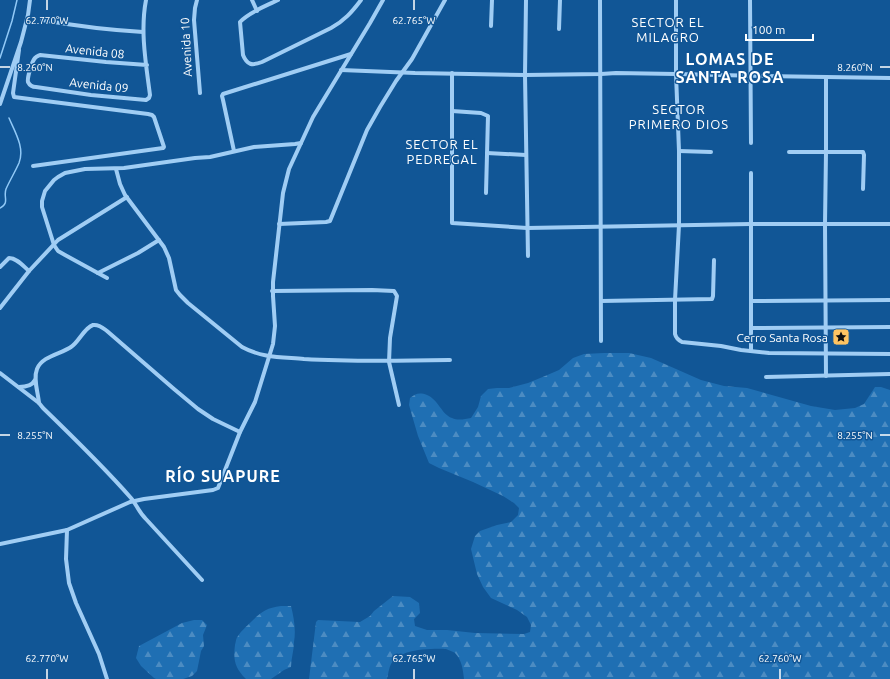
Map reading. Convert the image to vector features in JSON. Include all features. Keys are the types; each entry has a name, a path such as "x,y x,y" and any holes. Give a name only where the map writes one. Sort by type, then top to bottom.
{"street":[{"path":"0,104 19,50 28,15 30,0"},
{"path":"146,0 144,12 144,32 147,65"},
{"name":"Avenida 10","path":"197,0 194,20 200,93"},
{"path":"252,0 257,11"},
{"path":"278,0 242,20 240,25 243,54 246,62 257,64 338,24 348,16 360,0"},
{"path":"0,544 67,530 126,503 216,489 219,486 240,432 255,402 273,344 275,331 272,291 279,224 287,176 315,113 383,0"},
{"path":"279,224 326,222 330,220 366,130 384,100 412,59 445,0"},
{"path":"491,26 492,0"},
{"path":"526,0 525,75 528,256"},
{"path":"560,0 560,29"},
{"path":"600,0 601,341"},
{"path":"676,0 676,74 679,151 679,225 675,300 676,337 682,342 780,354 890,354"},
{"path":"750,0 751,144"},
{"path":"42,20 101,29 144,32"},
{"path":"19,50 13,94 14,97 152,115 164,146 163,148 33,166"},
{"path":"234,151 223,94 351,54"},
{"name":"Avenida 08","path":"28,82 34,59 40,55 98,62 147,65"},
{"name":"Avenida 09","path":"28,82 30,85 36,87 91,95 146,100 150,95 147,65"},
{"path":"341,70 525,75 616,73 890,78"},
{"path":"452,73 452,223 527,228 751,224 890,224"},
{"path":"826,77 826,376"},
{"path":"452,111 481,113 488,116 486,193"},
{"path":"107,278 58,251 54,245 42,207 42,200 49,186 58,177 66,173 91,168 116,169 210,157 254,147 301,143"},
{"path":"679,151 711,152"},
{"path":"788,152 863,152 863,189"},
{"path":"487,153 526,154"},
{"path":"116,169 126,198 167,252 175,286 180,295 242,347 251,352 269,356 339,361 389,362 450,360"},
{"path":"751,173 751,351"},
{"path":"0,308 29,271 62,238 126,198"},
{"path":"98,273 159,240"},
{"path":"0,267 9,258 12,258 29,271"},
{"path":"601,301 712,299 714,260"},
{"path":"272,291 394,291 397,296 390,338 389,362 399,405"},
{"path":"751,301 890,300"},
{"path":"39,403 36,378 37,370 41,363 70,348 90,327 96,325 107,330 198,410 240,432"},
{"path":"751,328 890,327"},
{"path":"0,373 39,403 108,473 134,501 140,513 202,580"},
{"path":"766,376 890,374"},
{"path":"19,387 32,384 36,378"},
{"path":"67,530 66,567 69,583 76,603 99,654 107,679"}],"green space":[{"path":"629,353 651,358 701,380 724,386 747,388 811,406 835,410 855,408 864,404 875,387 890,390 890,679 464,679 462,665 455,653 447,649 428,649 407,653 394,660 389,669 387,679 309,679 316,622 318,620 360,622 370,616 393,596 410,597 419,603 420,613 414,619 415,626 427,630 524,634 530,632 531,625 527,617 517,610 491,598 483,587 477,574 471,549 475,536 480,531 511,522 518,515 519,508 503,496 429,463 418,436 409,405 410,398 417,394 427,395 434,400 448,416 462,420 471,418 478,407 481,396 488,389 509,388 528,383 559,370 573,358 584,354"},
{"path":"281,606 291,606 294,620 295,638 291,667 271,679 246,679 239,671 236,664 234,650 237,638 241,632 261,613 268,609"},
{"path":"202,620 207,625 203,635 204,646 201,651 197,671 192,676 183,679 154,678 141,666 136,658 139,646 182,623"}],"waterway":[{"path":"0,58 17,0"},
{"path":"0,208 6,202 5,192 21,157 20,146 9,118"}],"place":[{"name":"Cerro Santa Rosa","path":"841,337"}],"district":[{"name":"SECTOR EL MILAGRO","path":"668,30"},
{"name":"LOMAS DE SANTA ROSA","path":"730,68"},
{"name":"SECTOR PRIMERO DIOS","path":"679,116"},
{"name":"SECTOR EL PEDREGAL","path":"442,152"},
{"name":"RÍO SUAPURE","path":"223,476"}]}
